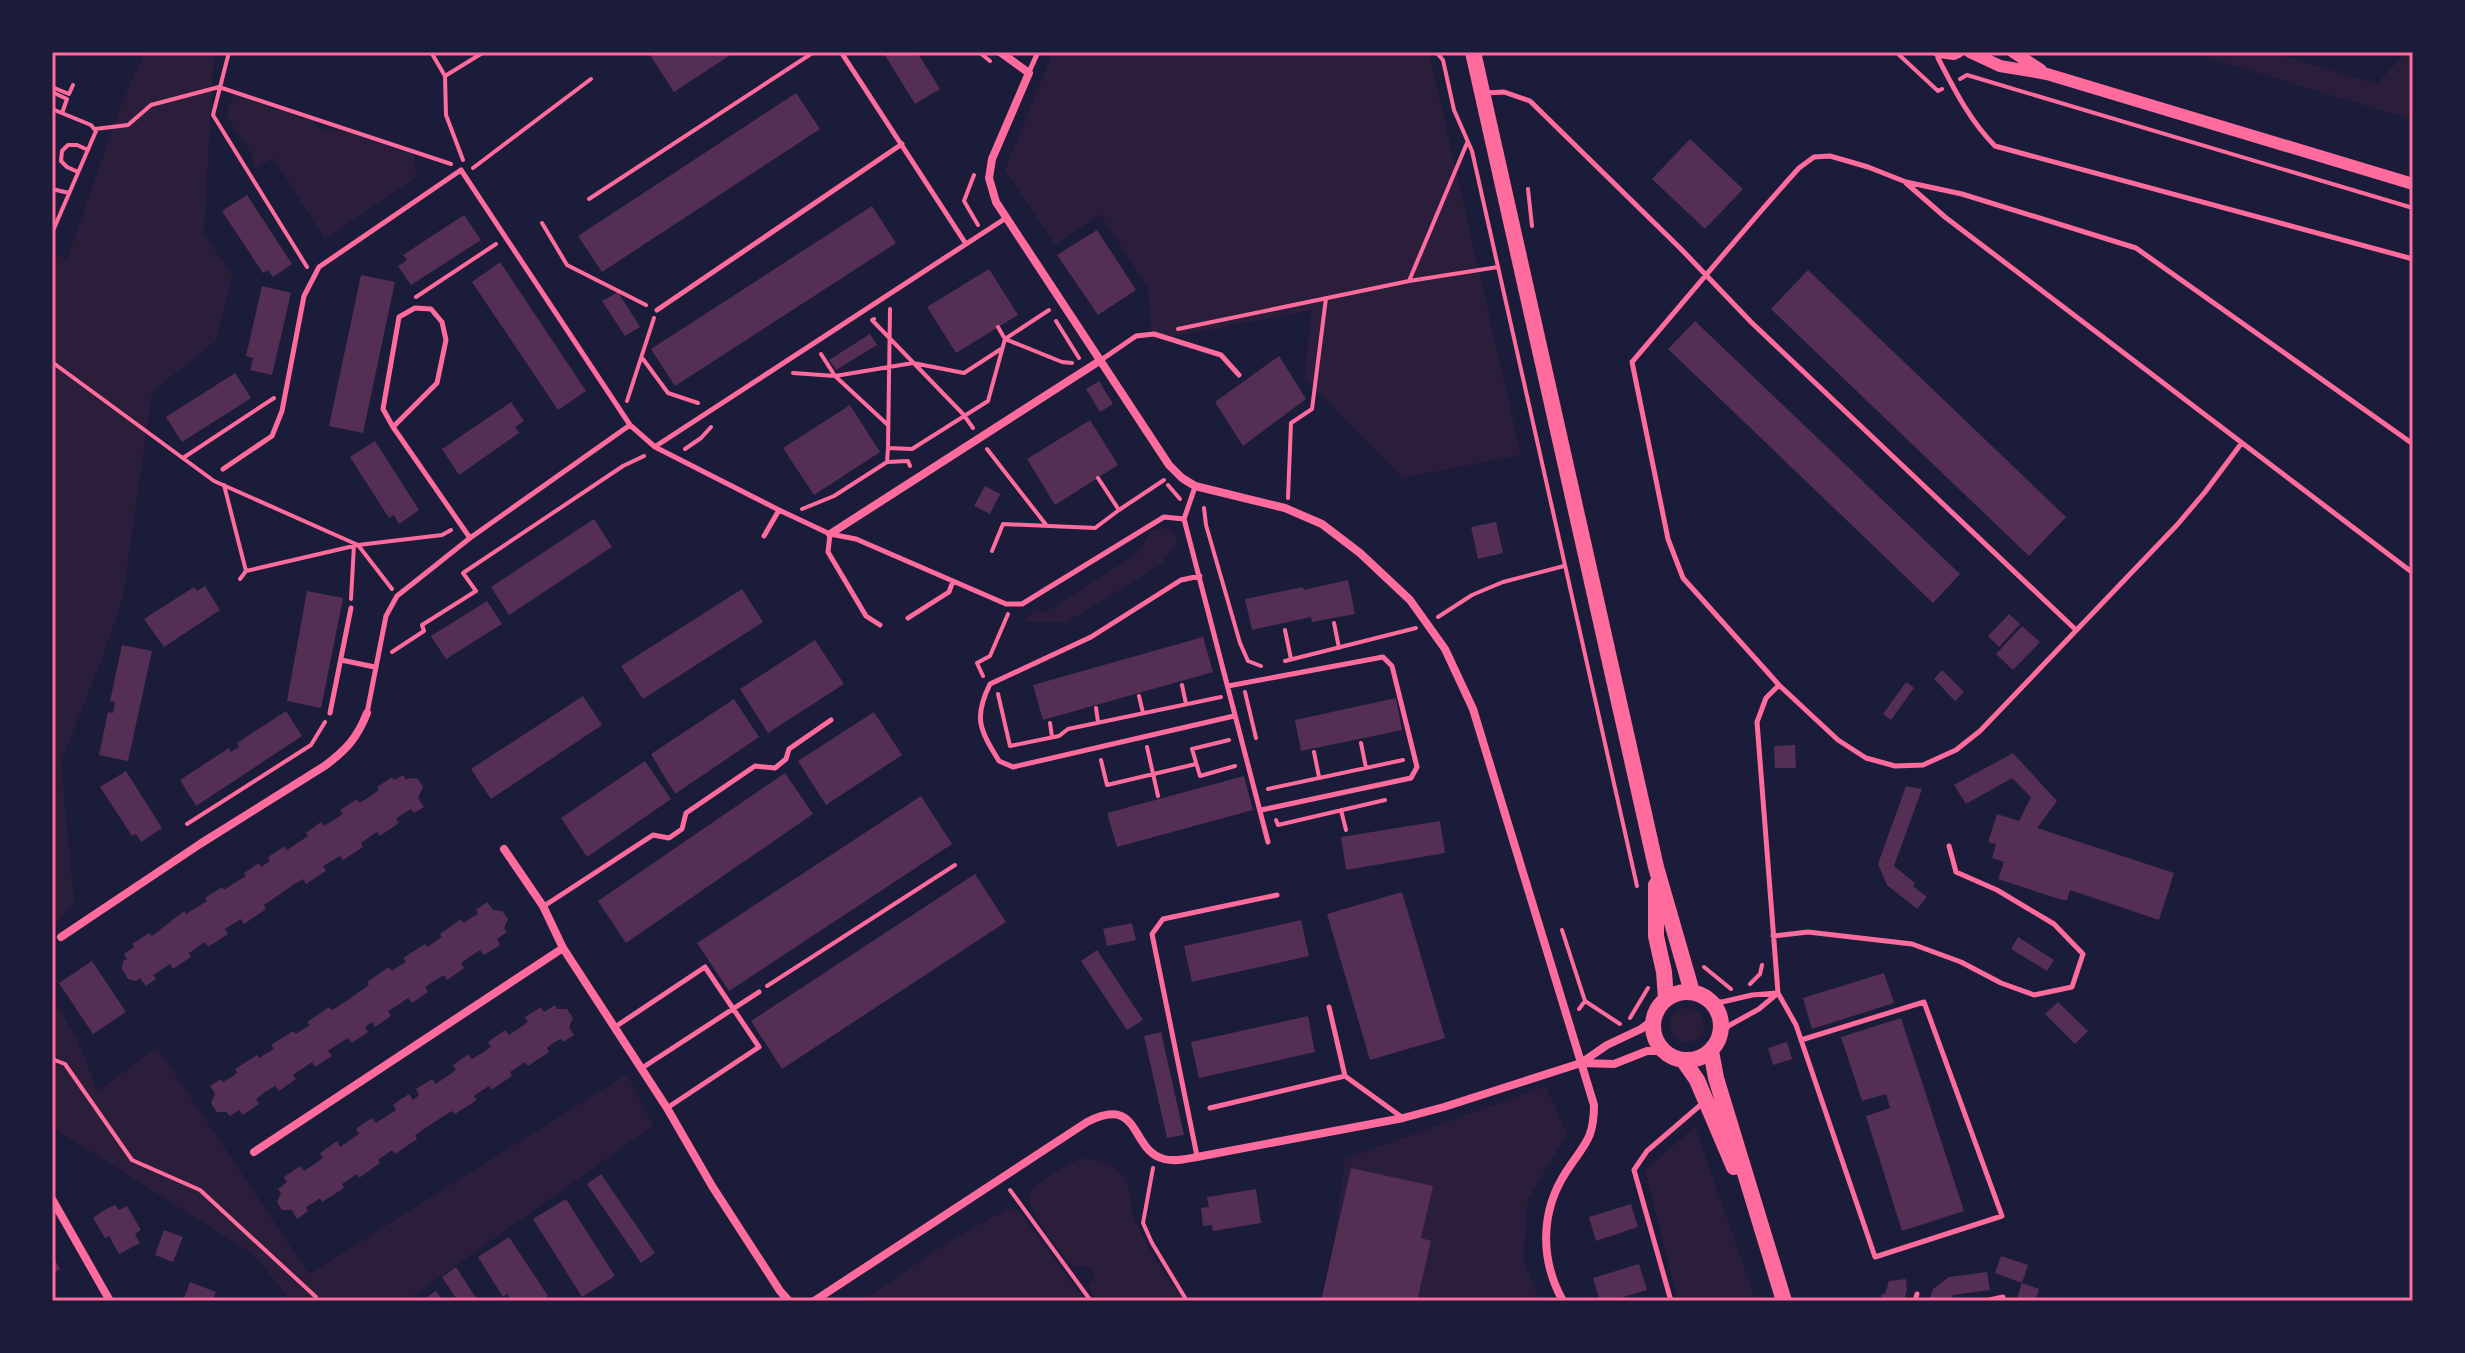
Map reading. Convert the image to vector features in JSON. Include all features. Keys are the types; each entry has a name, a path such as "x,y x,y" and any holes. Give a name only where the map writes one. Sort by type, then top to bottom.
{"main road":[{"path":"1473,52 1656,867 1692,992"},
{"path":"1656,867 1656,936 1666,999"},
{"path":"1680,992 1692,992 1711,1001 1720,1016 1720,1034 1711,1051 1698,1059 1675,1059 1663,1051 1654,1036 1653,1020 1666,999 1680,992"},
{"path":"1711,1051 1716,1078 1784,1301"},
{"path":"1683,1060 1697,1080 1757,1218"}],"street":[{"path":"1000,52 1029,73 992,159 989,178 996,202 1169,465 1195,486 1285,508 1322,524 1360,553 1410,600 1445,649 1473,709 1594,1105 1594,1127 1556,1189 1548,1213 1545,1236 1553,1282 1563,1301"},
{"path":"1941,53 1958,52"},
{"path":"1970,52 2000,66 2047,74 2413,184"},
{"path":"2013,52 2047,74"},
{"path":"830,534 1101,360"},
{"path":"61,937 344,752 360,732 367,713"},
{"path":"504,849 543,906 563,948 667,1108 712,1186 789,1301"},
{"path":"254,1152 563,948"},
{"path":"814,1301 1087,1122 1104,1114 1124,1117 1155,1156 1176,1161 1403,1118 1581,1063 1653,1020"},
{"path":"1581,1063 1614,1064 1647,1051 1663,1051"},
{"path":"52,1199 110,1301"}],"lane":[{"path":"841,52 966,244"},
{"path":"1029,73 1038,52"},
{"path":"1941,53 1938,58 1951,83 1979,131 1995,146 2413,259"},
{"path":"1482,94 1504,92 1530,101 1752,323 2076,630"},
{"path":"657,310 902,144"},
{"path":"2241,444 2177,525 1980,731 1956,750 1923,765 1895,766 1866,758 1838,740 1779,685 1683,578 1668,539 1632,362 1799,168 1814,157 1830,156 1906,182 1962,194 2136,248 2413,444"},
{"path":"223,469 272,436 282,411 304,296 319,267 461,170 630,425 655,447 779,510 830,534 856,539 1006,604 1022,604 1164,517 1184,519"},
{"path":"1906,182 1945,217 2413,573"},
{"path":"655,447 1006,218"},
{"path":"393,427 437,383 446,340 442,322 431,309 415,308 399,317 383,409 393,427 470,538"},
{"path":"1101,360 1136,336 1154,334 1221,355 1239,375"},
{"path":"367,713 386,616 397,596 470,538 630,425"},
{"path":"1195,486 1184,519 1268,842"},
{"path":"764,536 779,510"},
{"path":"830,534 828,552 866,616 880,625"},
{"path":"1200,576 1181,580 1091,637 990,684 981,700 979,723 999,761 1013,767 1234,716"},
{"path":"908,618 949,592 953,581"},
{"path":"330,713 351,608"},
{"path":"1228,686 1383,657 1392,666 1417,767 1411,778 1261,810"},
{"path":"341,660 376,665"},
{"path":"1779,685 1766,698 1757,722 1778,993 1796,1025 1801,1040 1875,1257 2002,1216 1924,1002 1801,1040"},
{"path":"543,906 653,835 669,838 682,829 686,813 755,766 775,768 786,759 789,749 831,720"},
{"path":"1773,936 1808,932 1912,944 2034,995 2072,987 2083,954 2054,924 1997,890 1956,872 1949,846"},
{"path":"1197,1157 1152,934 1163,919 1277,895"},
{"path":"614,1028 705,967 759,1047 667,1108"},
{"path":"641,1069 759,992"},
{"path":"1711,1001 1778,993"},
{"path":"1720,1034 1778,993"},
{"path":"1329,1007 1345,1076 1403,1118"},
{"path":"1210,1108 1345,1076"},
{"path":"1671,1301 1634,1170 1647,1151 1704,1102"},
{"path":"1915,1301 1917,1294"},
{"path":"1985,1301 2003,1297"}],"path":[{"path":"229,52 213,115 313,276"},
{"path":"445,76 484,52"},
{"path":"589,199 814,52"},
{"path":"979,52 991,62"},
{"path":"1439,52 1454,110 1472,151 1636,885"},
{"path":"1896,52 1938,91 1967,75 2413,208"},
{"path":"430,53 445,76 446,115 463,158 461,170"},
{"path":"95,129 128,125 151,105 219,87 461,170 476,168 591,79"},
{"path":"52,90 69,94 73,85"},
{"path":"52,90 67,99 62,113"},
{"path":"52,109 95,129"},
{"path":"52,234 95,129"},
{"path":"1409,281 1468,141"},
{"path":"78,172 61,161 62,151 68,145 88,150"},
{"path":"979,162 964,201 983,233"},
{"path":"52,189 69,193"},
{"path":"52,212 59,215"},
{"path":"542,223 567,265 657,310 622,414"},
{"path":"399,317 419,294 496,244 507,241"},
{"path":"1154,334 1409,281 1498,267"},
{"path":"1285,508 1290,494 1291,423 1312,409 1326,298"},
{"path":"887,462 888,367 890,339 890,309 872,320 890,339 913,363 965,417 1047,526"},
{"path":"888,448 912,449 988,401 1005,339 1049,310 1082,364 1062,362 1005,339 998,327"},
{"path":"802,367 793,373 835,376 913,363 964,373 1002,349"},
{"path":"811,360 821,354 835,376 888,425"},
{"path":"642,357 668,393 698,403 711,426"},
{"path":"183,458 286,390"},
{"path":"376,665 424,631 422,625 476,591 463,573 642,455 660,462 674,456 719,422"},
{"path":"789,514 834,496 887,462 908,461 917,477"},
{"path":"1098,478 1119,510"},
{"path":"992,551 1003,524 1095,528 1164,480 1176,497 1189,504"},
{"path":"224,485 246,571"},
{"path":"1215,505 1204,508 1206,525 1240,643 1248,661 1257,666 1267,666"},
{"path":"240,579 246,571 354,545 442,535 461,524"},
{"path":"351,608 354,545"},
{"path":"1279,663 1416,628 1472,595 1503,582 1564,566"},
{"path":"1012,604 990,656 977,663 988,687 998,695 1010,746 1059,736 1068,729 1098,722 1230,695"},
{"path":"1412,622 1416,628"},
{"path":"1334,623 1339,648"},
{"path":"1285,630 1291,660"},
{"path":"1252,663 1244,683 1257,744"},
{"path":"1182,685 1186,704"},
{"path":"1139,696 1143,713"},
{"path":"1218,698 1224,718 1235,766 1200,776 1192,749 1229,740"},
{"path":"1096,708 1098,722"},
{"path":"187,824 311,745 330,713"},
{"path":"1050,723 1052,737"},
{"path":"1144,737 1158,796"},
{"path":"1361,743 1366,768"},
{"path":"1098,747 1107,785 1196,764"},
{"path":"1314,752 1319,778"},
{"path":"1385,800 1278,825 1268,789 1415,758"},
{"path":"1341,810 1346,830"},
{"path":"759,992 955,865"},
{"path":"1562,930 1585,1001 1622,1026"},
{"path":"1612,1030 1627,1023 1654,976"},
{"path":"1583,1020 1579,1009 1585,1001"},
{"path":"52,1059 65,1064 132,1160 200,1190 316,1297 315,1301"},
{"path":"1155,1156 1143,1223 1187,1301"},
{"path":"1002,1179 1091,1301"}],"shaded area":[{"path":"145,52 214,52 204,234 233,276 216,341 152,392 123,598 61,762 74,902 52,929 52,253 67,259 121,105"},
{"path":"1053,52 1429,52 1521,455 1402,478 1305,378 1311,310 1152,341 1148,288 1100,214 1055,245 1005,170"},
{"path":"2189,52 2271,52 2376,84 2407,52 2413,52 2413,120"},
{"path":"233,95 313,121 325,130 340,130 414,155 416,178 325,239 273,158 254,169 252,154 226,116"},
{"path":"1165,528 1175,533 1178,541 1162,564 1064,623 1023,621 1035,610 1046,612 1138,553 1151,530"},
{"path":"52,996 76,1037 98,1091 157,1047 309,1274 627,1074 653,1126 406,1301 291,1301 254,1255 52,1127"},
{"path":"1687,1008 1699,1013 1704,1025 1699,1037 1687,1042 1675,1037 1670,1025 1675,1013"},
{"path":"1546,1086 1567,1134 1528,1199 1523,1260 1540,1301 1327,1301 1345,1159"},
{"path":"1695,1126 1756,1301 1678,1301 1645,1171"},
{"path":"1081,1159 1104,1162 1121,1173 1140,1231 1183,1301 1097,1301 1088,1287 1095,1275 1089,1266 1071,1264 1052,1242 1032,1209 1029,1195 1044,1179"},
{"path":"1009,1208 1021,1213 1085,1301 868,1301 869,1296 953,1239"}],"building":[{"path":"648,52 735,52 674,92"},
{"path":"883,52 917,52 940,89 915,104"},
{"path":"796,93 820,129 602,272 578,236"},
{"path":"1690,139 1743,189 1705,229 1652,179"},
{"path":"247,195 292,264 273,277 268,270 263,273 222,211"},
{"path":"872,206 896,243 675,386 651,349"},
{"path":"464,215 481,240 411,285 398,266 407,260 403,255"},
{"path":"1097,230 1136,290 1098,315 1057,255"},
{"path":"500,262 586,391 558,410 472,282"},
{"path":"989,269 1018,315 956,353 927,307"},
{"path":"1808,270 2066,517 2029,556 1771,309"},
{"path":"361,275 395,282 363,433 329,426"},
{"path":"262,286 291,293 272,375 250,370 253,358 246,356"},
{"path":"618,292 640,327 625,336 602,301"},
{"path":"1695,321 1960,574 1933,603 1668,349"},
{"path":"870,334 877,345 836,370 829,360"},
{"path":"1279,356 1306,399 1243,446 1215,402"},
{"path":"235,373 251,398 182,442 166,417"},
{"path":"1099,381 1113,404 1100,412 1086,389"},
{"path":"511,402 524,421 515,427 519,433 459,475 442,449"},
{"path":"850,405 880,452 814,495 783,448"},
{"path":"1090,420 1118,465 1055,505 1027,459"},
{"path":"375,441 419,510 399,524 394,515 389,518 350,457"},
{"path":"985,486 1000,494 990,514 974,506"},
{"path":"594,519 612,547 509,615 491,587"},
{"path":"1496,522 1503,553 1478,559 1471,527"},
{"path":"1348,580 1355,614 1312,622 1311,617 1252,630 1245,599"},
{"path":"205,586 220,610 164,647 144,619 194,587 197,591"},
{"path":"742,589 763,622 643,699 621,666"},
{"path":"307,591 343,598 321,708 287,701"},
{"path":"487,601 502,624 446,659 431,636"},
{"path":"2009,614 2020,624 1999,647 1988,636"},
{"path":"2022,626 2040,642 2013,670 1996,654"},
{"path":"1203,637 1213,672 1043,720 1033,685"},
{"path":"815,640 844,684 768,733 740,689"},
{"path":"122,645 152,651 128,761 99,755 108,712 113,713 115,702 110,701"},
{"path":"1942,670 1964,692 1955,701 1934,679"},
{"path":"1906,682 1914,688 1891,720 1883,714"},
{"path":"583,696 602,725 491,799 471,769"},
{"path":"1396,698 1402,730 1301,751 1295,720"},
{"path":"734,699 759,737 675,794 651,754"},
{"path":"286,711 302,736 196,806 180,780 229,748 231,752 239,747 237,743"},
{"path":"874,712 902,755 826,805 798,761"},
{"path":"1795,745 1796,768 1775,768 1774,746"},
{"path":"2013,753 2057,801 2037,828 2174,873 2159,920 2070,890 2067,900 2062,900 1998,879 2004,862 1992,858 1996,844 1988,842 1997,814 2019,821 2031,797 2012,778 1966,804 1954,785"},
{"path":"645,761 671,799 587,857 561,818"},
{"path":"126,771 162,828 141,842 136,834 132,836 100,787"},
{"path":"785,773 813,814 626,943 598,901"},
{"path":"403,775 406,780 418,779 423,787 418,798 424,807 401,815 396,819 399,823 380,836 377,832 361,843 363,847 343,860 340,856 323,866 326,871 306,884 303,879 293,885 264,905 266,909 244,924 241,919 225,929 228,934 208,947 205,942 189,953 191,957 173,969 170,964 153,975 156,979 146,986 140,978 136,981 128,979 122,969 123,961 127,959 124,954 134,947 132,944 149,933 152,936 184,911 186,914 207,901 205,898 246,876 244,873 259,863 261,867 270,861 268,857 285,846 287,850 308,836 306,833 321,822 324,826 343,814 340,810 357,799 359,803 366,799 392,777 394,780"},
{"path":"1244,776 1253,810 1117,847 1107,813"},
{"path":"1906,786 1922,789 1894,866 1927,897 1917,909 1887,885 1878,864"},
{"path":"921,796 952,844 729,991 697,943"},
{"path":"1440,821 1445,853 1346,870 1341,837"},
{"path":"975,874 1006,922 782,1069 751,1021"},
{"path":"1402,892 1445,1038 1370,1060 1327,914"},
{"path":"487,902 493,910 502,911 508,919 504,928 507,932 497,939 500,945 484,955 480,950 461,963 464,968 447,980 444,975 425,987 428,992 412,1003 408,998 388,1011 391,1016 375,1027 372,1022 365,1027 368,1032 352,1043 348,1038 338,1044 328,1051 332,1056 315,1067 312,1062 293,1075 296,1079 279,1091 275,1086 265,1092 256,1099 259,1104 243,1115 239,1110 230,1116 226,1112 217,1112 211,1103 215,1094 210,1086 221,1079 223,1082 230,1078 237,1073 235,1069 257,1055 259,1058 274,1049 271,1045 293,1031 296,1034 310,1025 307,1022 329,1007 332,1010 339,1006 389,967 392,971 406,962 403,958 442,937 440,934 461,919 464,923 478,914 476,910"},
{"path":"1301,920 1309,956 1192,982 1184,946"},
{"path":"1132,923 1136,940 1107,946 1103,929"},
{"path":"2018,937 2054,960 2047,971 2011,949"},
{"path":"1097,950 1143,1020 1127,1030 1081,961"},
{"path":"92,961 126,1012 93,1034 59,983"},
{"path":"1884,973 1894,1003 1812,1029 1803,998"},
{"path":"2058,1002 2088,1031 2075,1044 2045,1014"},
{"path":"555,1005 557,1009 567,1009 573,1018 569,1027 574,1035 563,1042 561,1039 553,1043 547,1048 549,1052 528,1066 525,1062 510,1072 512,1076 491,1090 489,1086 474,1096 477,1100 455,1114 452,1111 445,1115 415,1135 417,1139 395,1154 392,1150 359,1178 357,1174 342,1184 344,1188 322,1202 320,1198 306,1207 308,1211 297,1219 292,1210 282,1210 277,1202 281,1193 278,1189 287,1182 284,1177 300,1166 304,1171 313,1165 323,1158 320,1153 337,1141 340,1147 359,1134 356,1129 372,1118 376,1123 396,1110 393,1105 409,1094 413,1100 419,1095 416,1089 432,1079 436,1084 456,1070 453,1065 469,1054 472,1059 491,1047 488,1042 505,1030 509,1035 528,1022 525,1017 541,1007 544,1012"},
{"path":"1308,1016 1315,1052 1199,1078 1191,1042"},
{"path":"1901,1018 1964,1211 1902,1231 1866,1116 1890,1108 1886,1094 1862,1101 1841,1037"},
{"path":"1161,1032 1184,1135 1167,1138 1144,1036"},
{"path":"1787,1042 1792,1059 1773,1065 1768,1048"},
{"path":"1351,1168 1433,1186 1421,1238 1431,1241 1417,1301 1321,1301"},
{"path":"601,1174 655,1253 641,1263 587,1184"},
{"path":"1256,1189 1261,1223 1213,1231 1212,1225 1203,1226 1201,1208 1209,1207 1207,1197"},
{"path":"566,1199 615,1276 582,1297 533,1219"},
{"path":"1631,1204 1638,1227 1596,1241 1589,1217"},
{"path":"115,1205 119,1210 127,1206 141,1230 135,1234 140,1243 119,1254 109,1236 105,1238 93,1218"},
{"path":"164,1230 183,1237 173,1262 155,1255"},
{"path":"509,1237 548,1296 541,1301 512,1301 507,1294 503,1297 478,1257"},
{"path":"52,1255 60,1269 52,1274"},
{"path":"2001,1256 2028,1265 2022,1283 1995,1273"},
{"path":"1639,1264 1647,1290 1600,1301 1593,1278"},
{"path":"456,1267 478,1301 458,1301 442,1277"},
{"path":"1987,1272 1990,1290 1953,1295 1951,1301 1929,1301 1933,1289 1949,1277"},
{"path":"1906,1279 1904,1300 1880,1301 1889,1281"},
{"path":"190,1282 216,1292 212,1301 183,1301"},
{"path":"2022,1283 2039,1289 2035,1301 2016,1301"},
{"path":"436,1291 442,1301 421,1301"}]}
